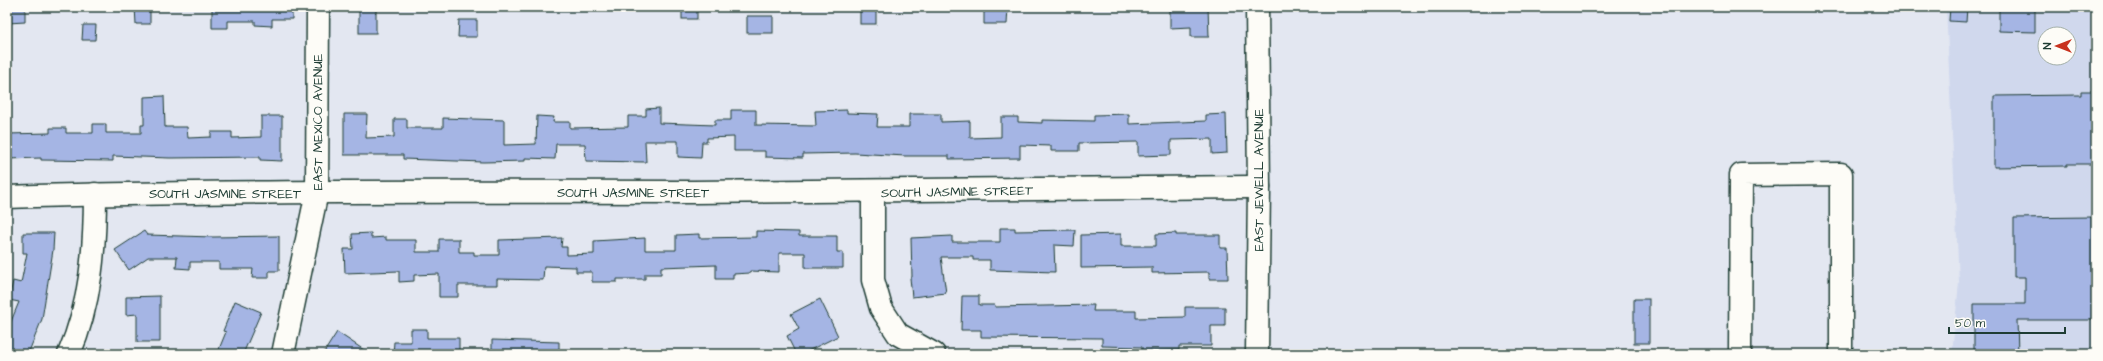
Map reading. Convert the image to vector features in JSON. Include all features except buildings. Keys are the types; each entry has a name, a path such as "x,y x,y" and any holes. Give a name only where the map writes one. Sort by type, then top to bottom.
{"street":[{"name":"EAST MEXICO AVENUE","path":"283,354 317,192 318,7"},
{"name":"EAST JEWELL AVENUE","path":"1257,7 1259,187 1257,354"},
{"path":"1740,354 1741,175 1841,174 1841,354"},
{"name":"SOUTH JASMINE STREET","path":"7,197 96,194 317,192 873,192 1259,187"},
{"path":"873,192 873,280 881,308 898,334 934,354"},
{"path":"69,354 80,328 92,269 96,233 96,194"}],"shaded area":[{"path":"1946,7 2096,7 2096,354 1952,354 1959,282"}]}
